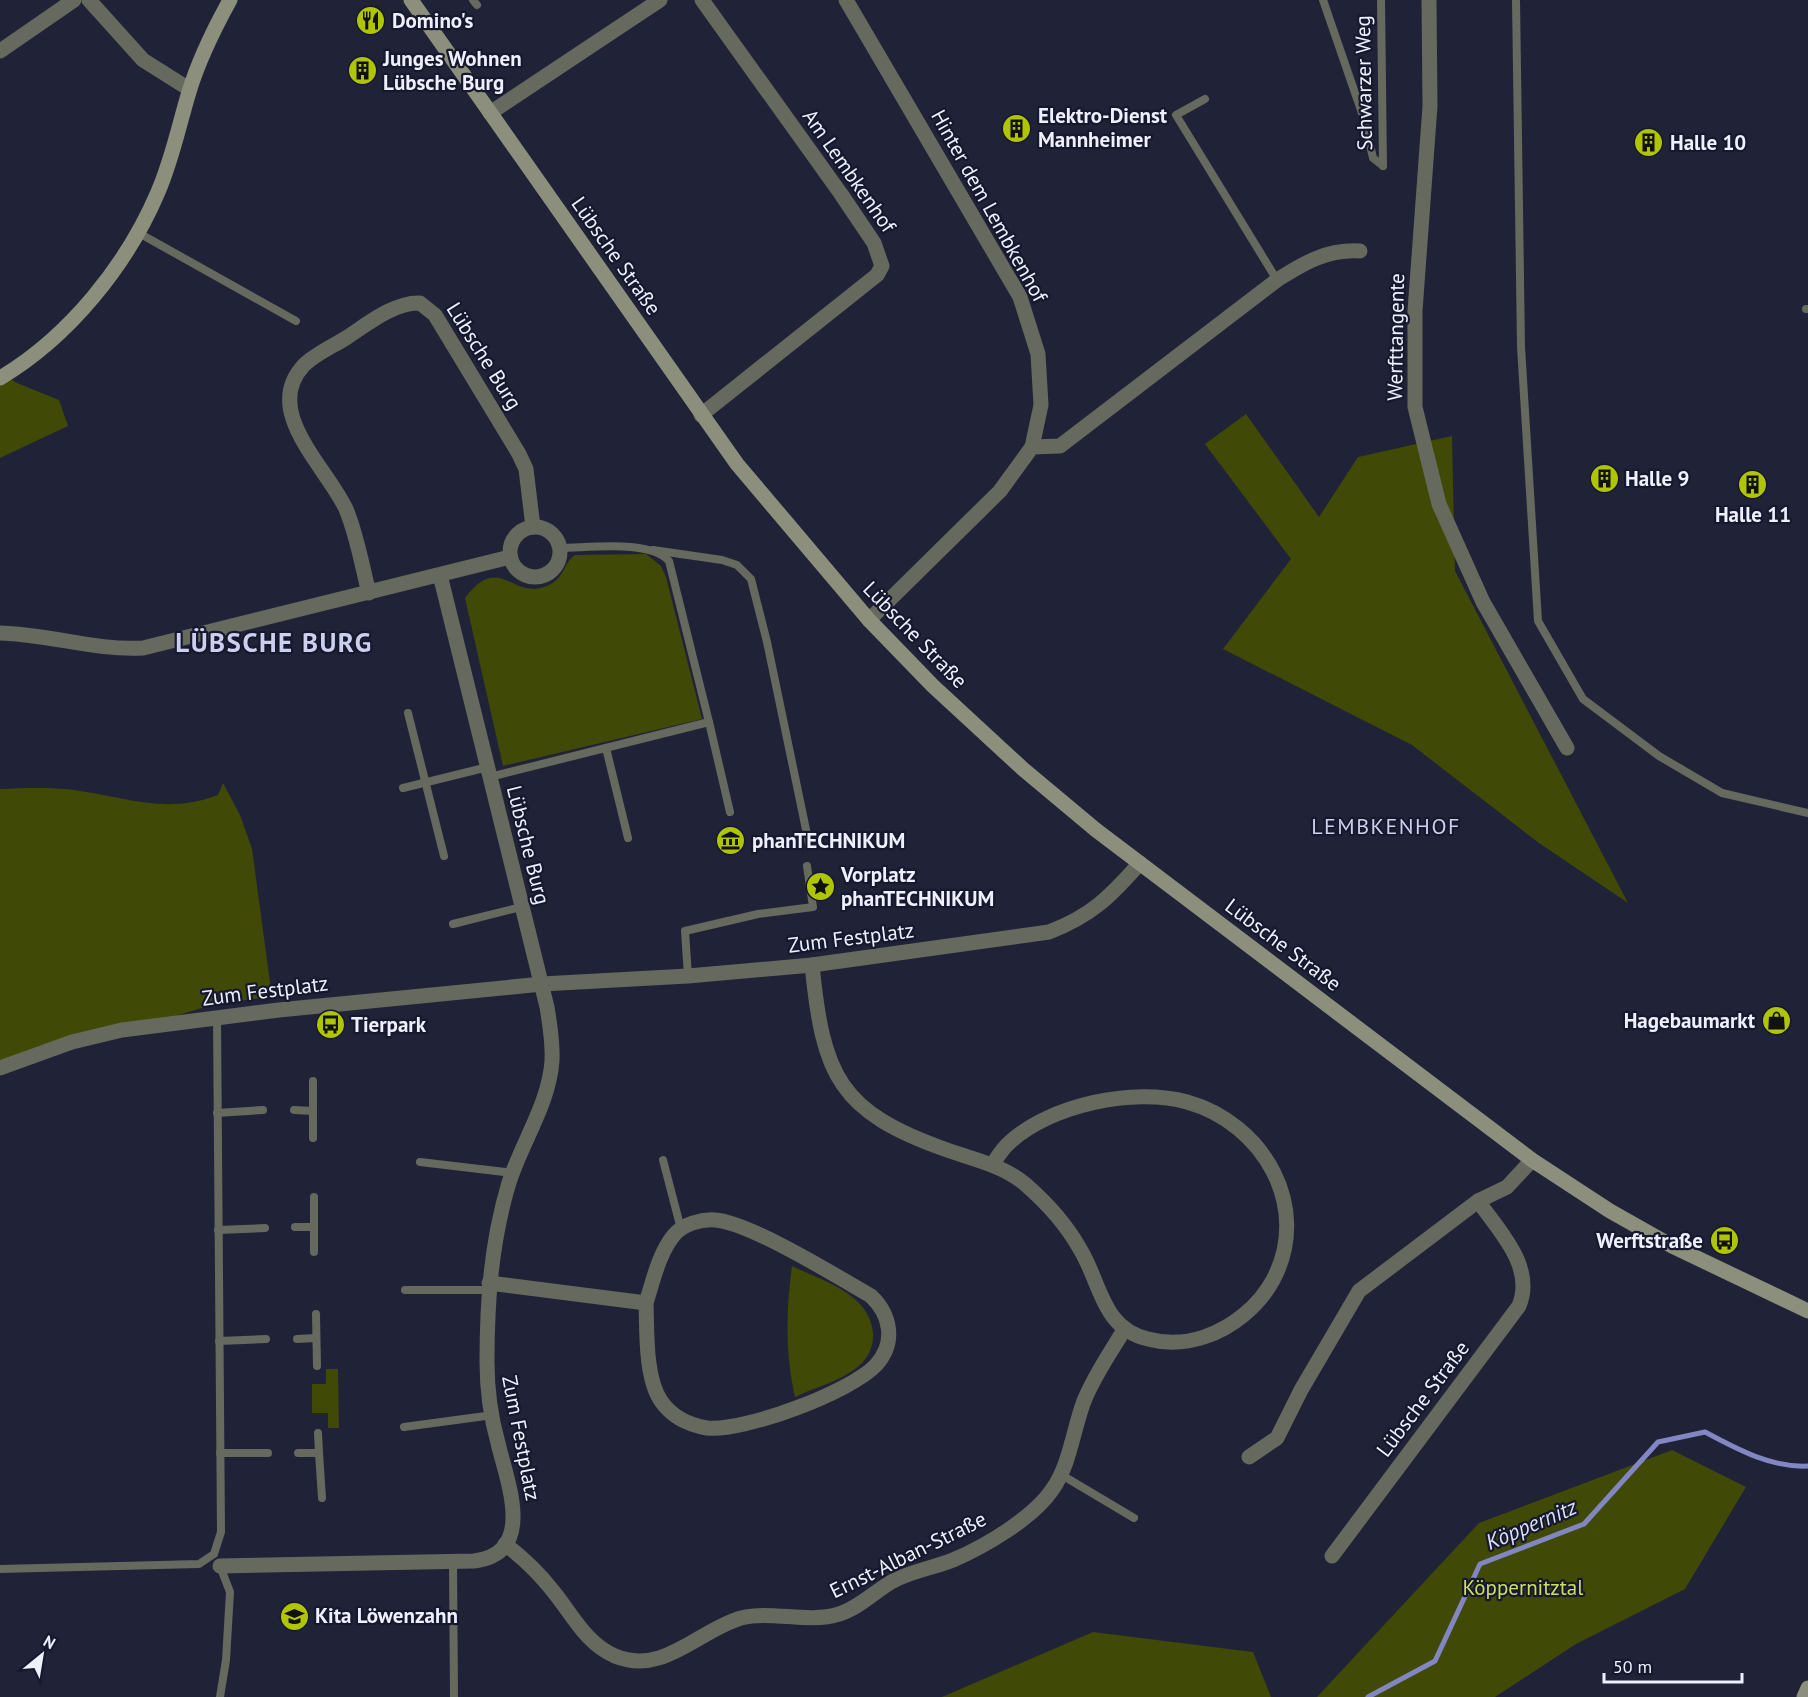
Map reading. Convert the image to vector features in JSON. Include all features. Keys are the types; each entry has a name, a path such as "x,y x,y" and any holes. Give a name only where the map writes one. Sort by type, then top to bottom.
{"street":[{"path":"0,51 74,0"},
{"path":"88,0 143,60 189,90"},
{"path":"0,378 38,350 90,300 114,270 158,193 189,90 211,34 230,0"},
{"name":"Lübsche Straße","path":"411,0 701,415 779,516 869,620 933,686 1023,769 1140,863 1532,1160 1610,1211 1672,1246 1808,1311"},
{"path":"490,113 660,0"},
{"name":"Am Lembkenhof","path":"701,415 877,275 882,266 877,249 848,204 702,0"},
{"name":"Hinter dem Lembkenhof","path":"846,0 1020,297 1038,354 1041,405 1032,447 1000,491 869,620"},
{"name":"Werfttangente","path":"1429,0 1430,106 1415,312 1415,407 1439,504 1483,602 1567,748"},
{"path":"1032,447 1060,446 1276,280 1307,261 1340,249 1360,251"},
{"name":"Lübsche Burg","path":"369,593 346,511 292,421 288,399 293,379 306,363 380,316 402,307 420,303 435,315 508,435 526,469 533,527"},
{"path":"533,527 548,530 556,538 560,548 558,563 553,570 539,577 524,575 517,570 510,557 511,543 516,535 533,527"},
{"path":"0,633 56,637 121,650 143,648 510,557"},
{"name":"Lübsche Burg","path":"440,575 542,984"},
{"name":"Zum Festplatz","path":"0,1068 72,1042 122,1030 364,1000 542,984 688,976 812,965 1049,932 1077,921 1098,907 1140,863"},
{"path":"812,965 824,1048 845,1089 864,1109 892,1128 992,1166 1023,1182 1062,1219 1082,1252 1106,1308 1124,1330 1137,1337 1176,1342 1197,1339 1219,1332 1233,1324 1255,1304 1272,1283 1284,1252 1287,1235 1284,1193 1269,1162 1243,1133 1214,1113 1186,1102 1146,1098 1099,1101 1062,1112 1024,1130 1007,1144 992,1166"},
{"name":"Zum Festplatz","path":"505,1544 513,1527 514,1514 487,1377 488,1287 501,1210 545,1090 552,1062 549,1019 542,984"},
{"path":"1249,1457 1277,1438 1306,1379 1359,1291 1478,1201 1507,1187 1532,1160"},
{"name":"Lübsche Straße","path":"1332,1556 1520,1306 1525,1293 1525,1278 1516,1257 1478,1201"},
{"path":"703,1221 730,1222 764,1237 854,1286 881,1306 889,1326 888,1347 875,1366 856,1380 791,1411 722,1427 690,1425 661,1401 653,1382 646,1303 666,1246 681,1229 703,1221"},
{"path":"488,1287 646,1303"},
{"name":"Ernst-Alban-Straße","path":"505,1544 525,1559 554,1592 580,1628 600,1648 616,1657 651,1659 686,1647 742,1618 775,1614 810,1618 838,1614 854,1608 891,1582 951,1560 985,1544 1042,1502 1060,1474 1088,1392 1124,1330"},
{"path":"217,1560 453,1562 487,1559 505,1544"},
{"path":"1804,1697 1808,1688"}],"lane":[{"name":"Schwarzer Weg","path":"1323,0 1364,119 1373,158 1383,166 1381,0"},
{"path":"1516,0 1521,348 1538,621 1583,699 1659,756 1722,793 1808,813"},
{"path":"1205,99 1176,115 1276,280"},
{"path":"137,232 296,321"},
{"path":"560,548 653,550 722,560 737,565 751,579 809,844"},
{"path":"653,550 663,554 669,561 730,812"},
{"path":"408,713 444,856"},
{"path":"403,788 606,748 709,722"},
{"path":"606,748 628,838"},
{"path":"688,976 685,931 758,914 813,907 807,866"},
{"path":"453,924 521,907"},
{"path":"217,1018 221,1532 217,1560 230,1592 226,1660 220,1697"},
{"path":"313,1081 313,1138"},
{"path":"217,1113 263,1110"},
{"path":"294,1110 313,1110"},
{"path":"663,1160 681,1229"},
{"path":"420,1162 513,1173"},
{"path":"314,1197 314,1252"},
{"path":"296,1227 314,1227"},
{"path":"218,1230 265,1228"},
{"path":"405,1290 488,1287"},
{"path":"316,1314 317,1366"},
{"path":"297,1339 316,1338"},
{"path":"219,1341 266,1339"},
{"path":"404,1427 493,1415"},
{"path":"318,1433 322,1498"},
{"path":"220,1453 268,1453"},
{"path":"298,1454 319,1453"},
{"path":"1060,1474 1134,1518"},
{"path":"0,1569 199,1564 217,1560"},
{"path":"453,1562 454,1697"}],"green space":[{"path":"4,375 17,383 59,400 68,426 0,458 0,378"},
{"path":"1246,414 1319,517 1358,457 1452,436 1455,571 1628,903 1539,843 1412,745 1223,649 1291,559 1205,444"},
{"path":"646,554 661,566 666,577 702,719 503,766 465,598 477,585 487,579 496,578 533,589 544,587 560,576 575,555"},
{"path":"223,783 240,815 252,849 272,997 219,1003 0,1068 0,789 65,789 146,803 181,804 218,795"},
{"path":"792,1266 843,1290 854,1299 870,1320 873,1333 872,1345 867,1357 855,1369 839,1379 795,1397 789,1364 788,1331"},
{"path":"326,1369 338,1369 339,1428 328,1428 328,1413 312,1413 312,1384 326,1384"},
{"name":"Köppernitztal","path":"1672,1450 1746,1487 1685,1589 1576,1644 1495,1697 1317,1697 1479,1523"},
{"path":"1093,1632 1253,1652 1271,1697 942,1697"}],"waterway":[{"name":"Köppernitz","path":"1368,1697 1435,1661 1480,1564 1584,1524 1658,1442 1705,1432 1768,1461 1808,1466"}],"place":[{"name":"Domino's","path":"371,21"},
{"name":"Junges Wohnen Lübsche Burg","path":"362,71"},
{"name":"Elektro-Dienst Mannheimer","path":"1017,128"},
{"name":"Halle 10","path":"1649,143"},
{"name":"Halle 9","path":"1604,479"},
{"name":"Halle 11","path":"1753,484"},
{"name":"phanTECHNIKUM","path":"731,841"},
{"name":"Vorplatz phanTECHNIKUM","path":"820,887"},
{"name":"Hagebaumarkt","path":"1776,1021"},
{"name":"Tierpark","path":"330,1025"},
{"name":"Werftstraße","path":"1724,1241"},
{"name":"Kita Löwenzahn","path":"294,1616"}],"district":[{"name":"LÜBSCHE BURG","path":"274,643"},
{"name":"LEMBKENHOF","path":"1386,826"}]}
